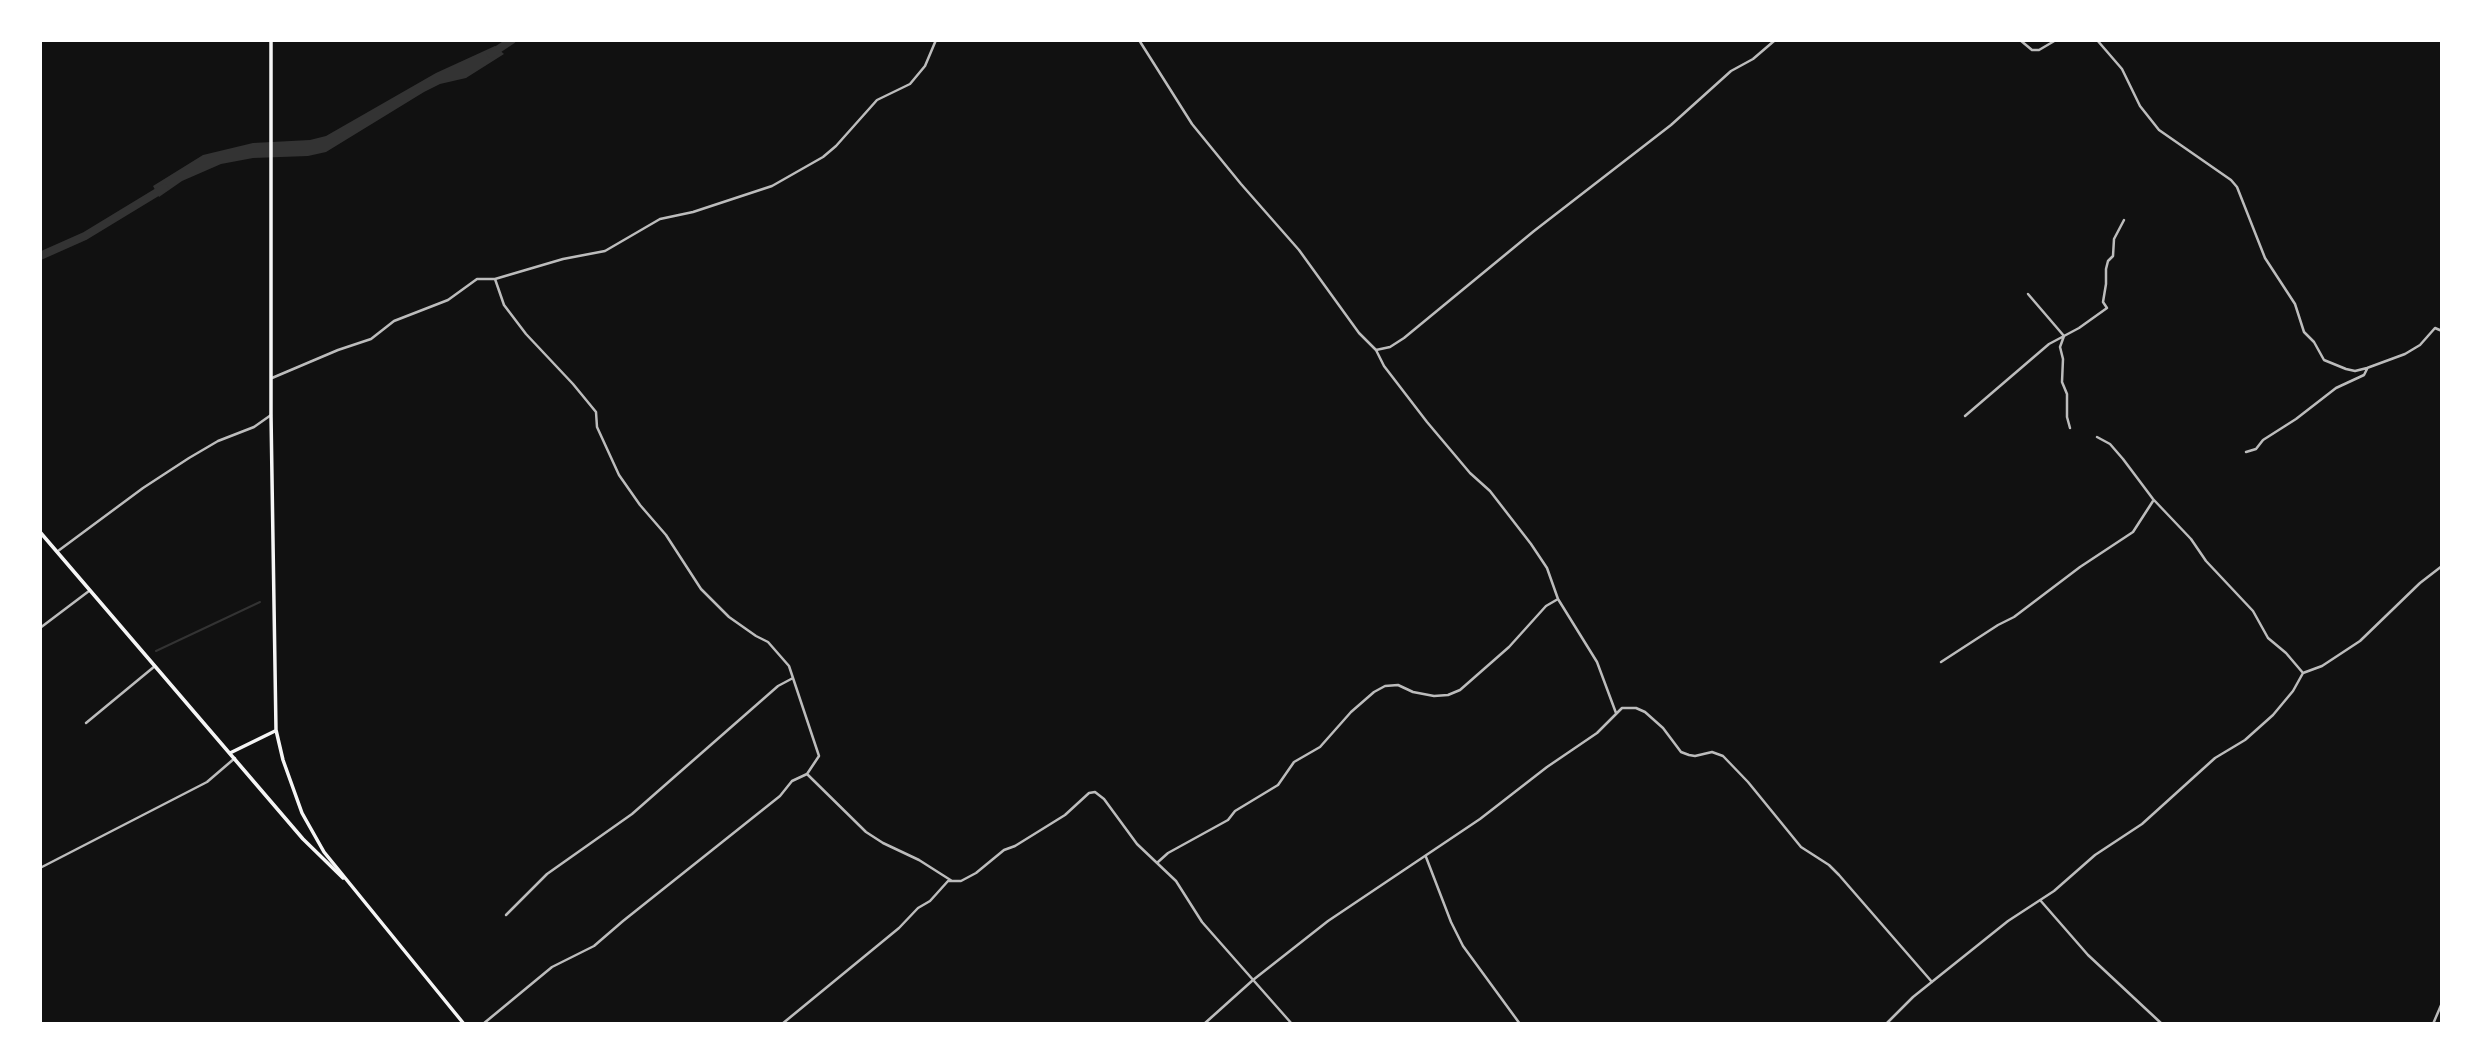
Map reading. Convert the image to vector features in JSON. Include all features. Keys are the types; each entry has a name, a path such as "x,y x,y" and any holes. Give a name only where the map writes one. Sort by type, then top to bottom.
{"main road":[{"path":"271,40 271,415 276,730 283,760 302,813 324,852 464,1024"},
{"path":"40,532 303,839 344,878"},
{"path":"230,753 276,730"}],"street":[{"path":"272,378 371,339 394,321 448,300 477,279 495,279 606,251 660,219 772,186 802,170 836,146 877,100 910,83 925,66 936,40"},
{"path":"1139,40 1192,124 1299,250 1359,333 1376,351 1401,390 1470,473 1490,491 1531,544 1547,568 1558,599 1597,662 1616,713"},
{"path":"1376,351 1390,347 1404,338 1534,230 1671,125 1731,71 1753,59 1777,40"},
{"path":"1786,40 1809,40"},
{"path":"2020,40 2032,50 2039,50 2056,40"},
{"path":"2097,40 2122,69 2140,106 2159,130 2231,180 2237,187 2265,258 2295,304 2304,332 2314,342 2324,360 2355,371 2404,354 2420,345 2435,328 2442,331"},
{"path":"1965,416 2049,344 2108,308 2103,302 2106,269 2113,256 2113,239 2124,220"},
{"path":"483,1024 552,967 594,946 780,796 792,781 807,774 819,756 789,666 768,642 729,617 701,589 666,535 619,475 597,427 596,412 526,334 504,305 495,279"},
{"path":"2028,294 2064,336"},
{"path":"2064,336 2060,347 2062,382 2067,394 2070,428"},
{"path":"2246,453 2256,449 2263,440 2336,388 2364,374 2367,368"},
{"path":"58,551 189,458 218,441 254,427 271,415"},
{"path":"2097,437 2117,452 2153,499 2191,539 2206,561 2253,611 2268,638 2286,653 2302,673"},
{"path":"1941,662 2014,617 2080,567 2133,532 2153,499"},
{"path":"1886,1024 1932,982 2008,921 2040,900 2095,855 2143,824 2215,758 2245,740 2273,715 2293,691 2302,673 2322,666 2360,641 2420,583 2442,566"},
{"path":"40,628 89,591"},
{"path":"1158,862 1168,853 1228,820 1235,811 1278,785 1294,762 1320,747 1351,712 1374,692 1385,686 1398,685 1413,692 1434,696 1448,695 1460,690 1509,646 1546,606 1558,599"},
{"path":"86,723 155,666"},
{"path":"506,915 547,874 632,814 778,686 793,678"},
{"path":"1204,1024 1253,980 1328,921 1480,820 1547,767 1585,743 1622,708 1636,708 1646,712 1663,728 1681,752 1695,756 1712,752 1723,756 1748,782 1794,840 1839,875 1932,982"},
{"path":"40,868 207,782 235,758"},
{"path":"807,774 866,832 952,881"},
{"path":"782,1024 899,928 918,908 930,901 947,881 961,881 976,873 1004,850 1065,815 1089,793 1095,793 1104,799 1137,844 1176,881 1202,922 1292,1024"},
{"path":"1426,857 1463,946 1520,1024"},
{"path":"2040,900 2088,955 2162,1024"},
{"path":"2433,1024 2442,1003"}],"shaded area":[{"path":"495,46 504,54 466,78 440,84 424,92 326,152 308,156 253,158 221,164 182,181 159,197 153,186 203,155 253,143 310,140 326,136 436,73"}],"waterway":[{"path":"491,54 512,40"},
{"path":"40,256 85,236 164,188"},
{"path":"156,651 260,602"}]}
